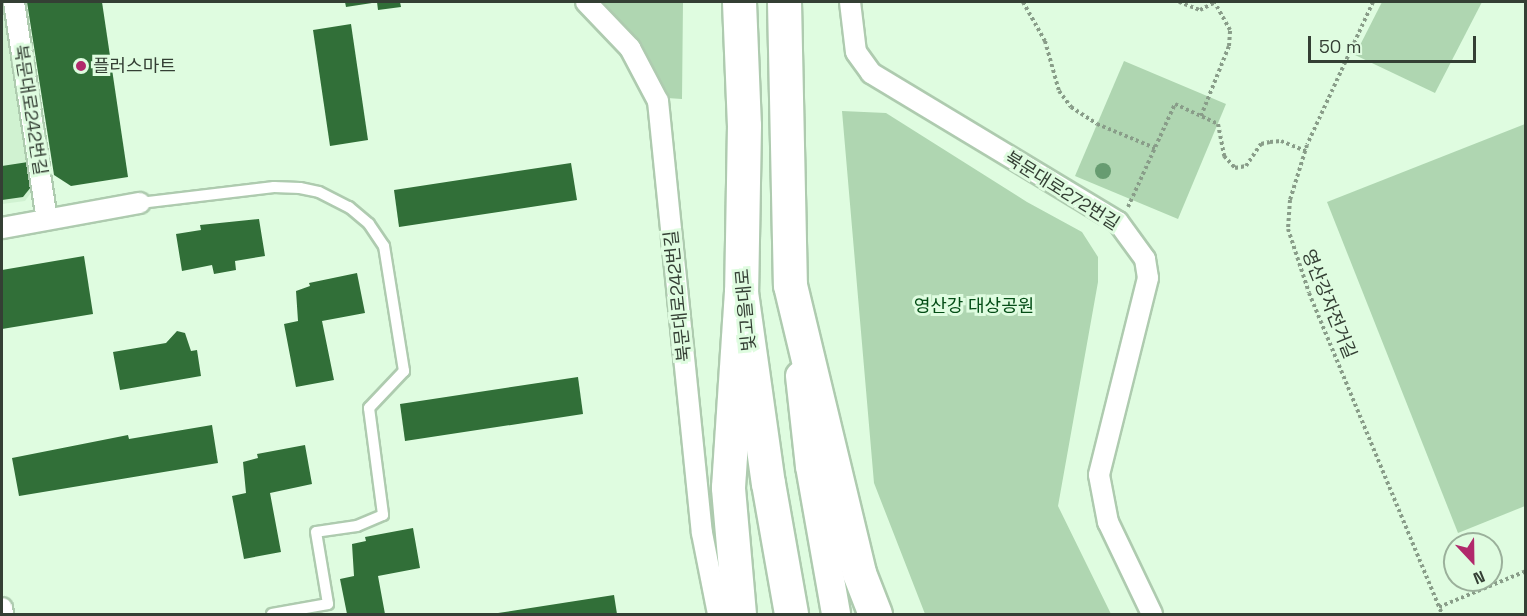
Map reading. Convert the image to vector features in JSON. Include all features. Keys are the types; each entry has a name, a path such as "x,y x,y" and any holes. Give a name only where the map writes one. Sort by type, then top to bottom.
{"highway":[{"name":"빛고을대로","path":"739,2 744,124 741,292 768,483 791,615"},
{"path":"784,2 790,285 859,573 875,615"},
{"path":"739,615 729,487 741,292"}],"main road":[{"path":"790,285 810,466 836,615"}],"street":[{"name":"북문대로242번길","path":"14,2 47,219"},
{"name":"북문대로242번길","path":"586,2 630,48 658,101 702,533 718,615"},
{"name":"북문대로272번길","path":"850,2 856,52 871,73 1118,222 1145,259 1148,278 1099,475 1108,522 1152,615"},
{"path":"2,228 140,203"},
{"path":"2,608 3,615"}],"lane":[{"path":"140,203 274,187 300,188 333,198 355,212 379,235 384,246 404,371 369,408 383,515 357,526 316,532 328,604 272,615"}],"path":[{"path":"1023,2 1045,41 1059,91 1071,107 1097,124 1155,148"},
{"path":"1179,2 1200,10 1216,2 1230,30 1229,46 1201,116"},
{"name":"영산강자전거길","path":"1373,2 1305,151 1290,200 1288,229 1293,253 1442,615"},
{"path":"1118,222 1133,200 1175,104 1218,124 1224,156 1235,168 1246,166 1261,144 1281,141 1305,151"},
{"path":"1439,607 1526,571"}],"shaded area":[{"path":"2,2 36,186 25,201 2,204"}],"green space":[{"path":"600,2 683,2 682,99 667,98 641,48"},
{"path":"1382,2 1482,2 1435,93 1355,55"},
{"path":"1124,61 1226,104 1178,219 1075,176"},
{"name":"영산강 대상공원","path":"842,111 886,113 1027,202 1082,232 1098,257 1098,282 1058,506 1111,614 925,614 874,483"},
{"path":"1525,124 1525,506 1458,532 1327,202"}],"building":[{"path":"27,2 102,2 128,177 71,186 54,175"},
{"path":"345,2 372,2 372,3 346,7"},
{"path":"377,2 400,2 401,7 378,10"},
{"path":"351,24 368,140 330,146 313,30"},
{"path":"28,162 31,187 23,197 2,200 2,166"},
{"path":"571,163 577,200 399,227 394,190"},
{"path":"259,219 265,256 235,261 236,270 214,274 212,265 182,271 176,234 201,230 200,225"},
{"path":"84,256 93,314 2,329 2,270"},
{"path":"357,273 365,313 322,321 334,380 296,387 284,324 298,321 296,291 310,286 309,283"},
{"path":"177,331 185,333 191,351 197,350 201,376 120,390 113,352 166,343"},
{"path":"578,377 583,414 405,441 400,404"},
{"path":"212,425 218,463 19,496 12,458 128,435 129,439"},
{"path":"305,445 312,484 270,493 281,552 244,559 232,496 246,493 243,462 258,458 257,454"},
{"path":"413,528 420,568 378,576 385,614 347,614 340,579 354,576 352,544 366,541 365,537"},
{"path":"614,595 617,614 498,614 498,613"}],"place":[{"name":"플러스마트","path":"81,66"}]}
